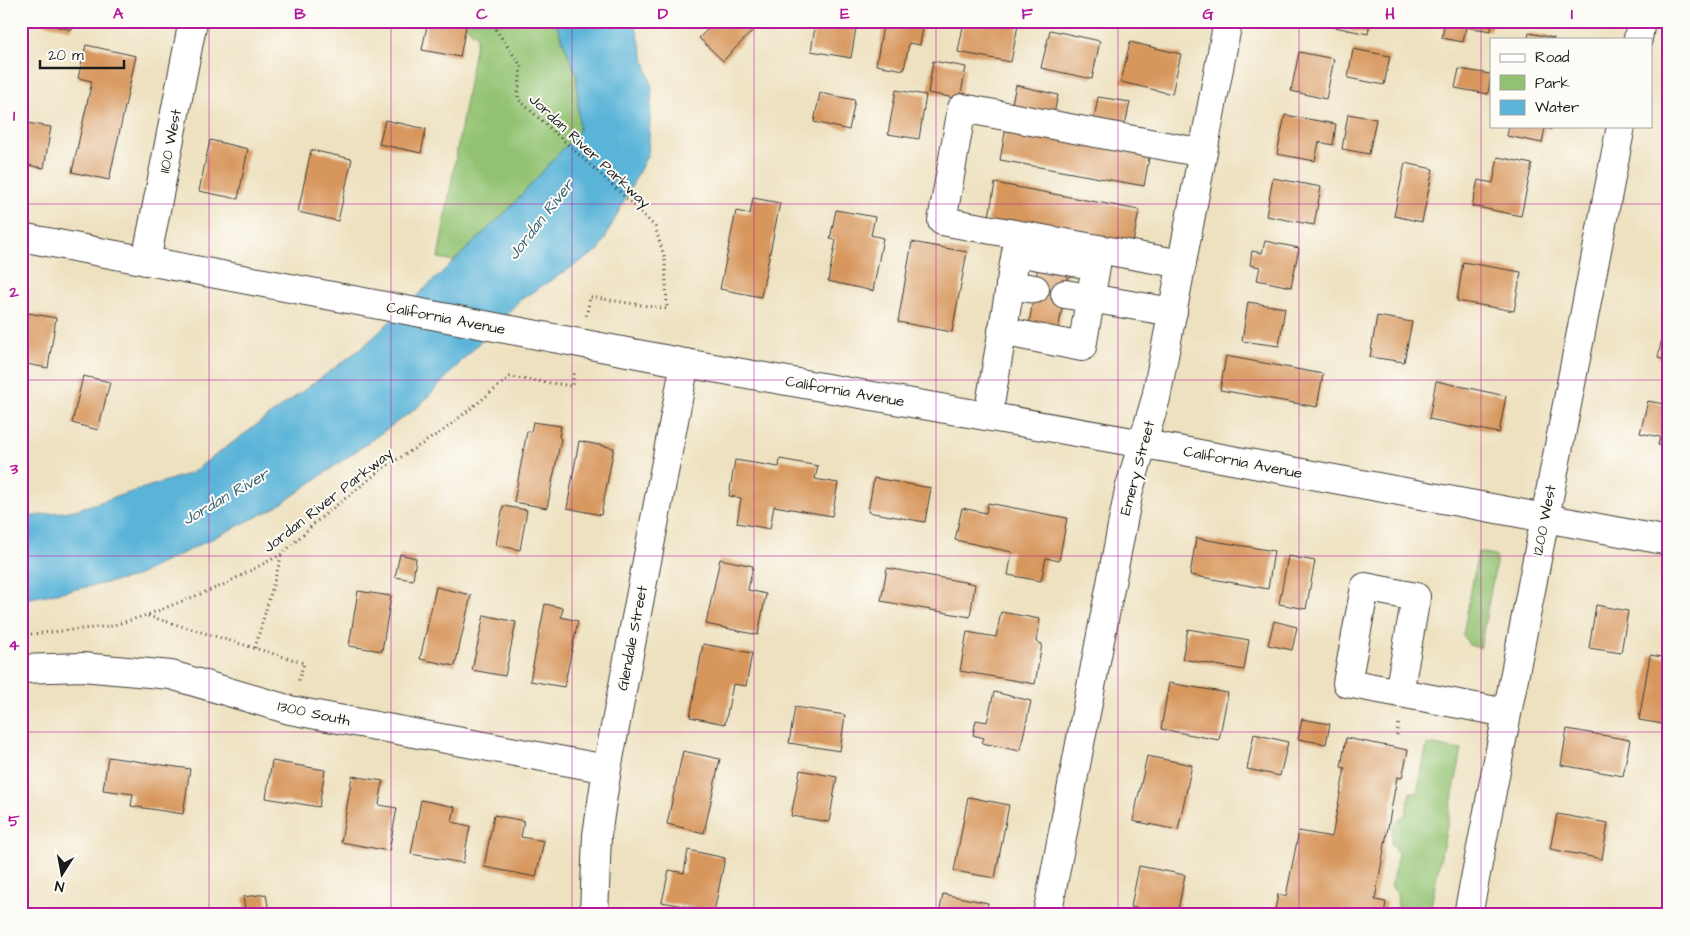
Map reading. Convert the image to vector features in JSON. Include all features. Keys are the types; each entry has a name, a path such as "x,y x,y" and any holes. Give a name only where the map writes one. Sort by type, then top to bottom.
{"street":[{"name":"1100 West","path":"146,261 193,21"},
{"name":"Emery Street","path":"1047,915 1128,490 1144,444 1156,398 1228,21"},
{"path":"1638,38 1641,21"},
{"path":"1182,264 942,221 962,108 1203,153"},
{"name":"1200 West","path":"1468,915 1620,128"},
{"name":"California Avenue","path":"21,237 685,363 1144,444 1669,541"},
{"path":"988,416 1002,331 1023,287 1016,252 1096,266 1077,296 1082,347 1002,331"},
{"path":"1077,296 1173,312"},
{"name":"Glendale Street","path":"594,915 593,882 597,835 685,363"},
{"name":"1300 South","path":"21,669 82,667 171,675 290,710 608,769"},
{"path":"1398,693 1507,713"}],"path":[{"name":"Jordan River Parkway","path":"490,21 521,66 518,99 632,203 655,227 658,235 665,259 667,309 590,297 589,302"},
{"name":"Jordan River Parkway","path":"21,635 111,626 147,616 220,586 282,554 317,521 382,468 444,430 510,377 572,386 573,382"},
{"path":"256,648 282,554"},
{"path":"147,616 304,663 290,710"}],"green space":[{"path":"461,21 555,21 577,76 579,131 508,210 454,261 438,258 477,37"},
{"path":"1478,552 1495,555 1497,558 1480,648 1469,645 1463,635"},
{"path":"1427,744 1462,750 1430,911 1428,915 1420,915 1412,914 1398,907 1397,894 1391,886 1398,853 1391,844 1393,826 1406,813 1410,792 1417,793"}],"water":[{"name":"Jordan River","path":"555,21 634,21 652,87 648,154 599,250 520,300 418,407 277,507 132,578 21,600 21,518 75,510 191,473 363,347 508,210 579,131 577,76"}],"building":[{"path":"31,21 74,21 72,30"},
{"path":"428,21 467,21 460,57 422,50"},
{"path":"716,21 762,21 723,61 699,38"},
{"path":"816,21 857,22 851,58 811,51"},
{"path":"884,21 924,21 920,45 909,43 904,70 876,65"},
{"path":"964,21 1002,21 1018,25 1011,62 958,52"},
{"path":"1306,21 1370,21 1368,34"},
{"path":"1407,21 1429,21 1428,27"},
{"path":"1445,21 1492,21 1491,31 1466,27 1463,42 1442,38"},
{"path":"1050,30 1100,41 1092,79 1041,68"},
{"path":"1529,33 1554,38 1528,38"},
{"path":"1130,42 1181,54 1172,94 1121,82"},
{"path":"86,45 136,56 109,180 72,172 92,81 78,78"},
{"path":"1353,49 1390,56 1384,85 1348,78"},
{"path":"1299,52 1334,59 1326,99 1291,91"},
{"path":"933,61 966,67 960,99 928,93"},
{"path":"1459,69 1490,74 1488,94 1455,88"},
{"path":"1016,85 1058,95 1053,118 1011,108"},
{"path":"896,90 926,95 919,139 888,134"},
{"path":"820,93 855,100 849,130 814,122"},
{"path":"1098,97 1130,102 1124,130 1093,125"},
{"path":"1348,114 1376,119 1369,154 1342,149"},
{"path":"1285,115 1336,124 1333,145 1319,142 1315,161 1277,154"},
{"path":"385,120 426,129 421,153 379,144"},
{"path":"21,122 51,127 44,168 21,164"},
{"path":"1007,122 1151,147 1144,186 1000,160"},
{"path":"1509,128 1545,128 1542,143 1507,136"},
{"path":"210,140 248,149 238,199 199,191"},
{"path":"311,150 352,159 338,221 298,212"},
{"path":"1498,157 1532,164 1521,216 1472,206 1478,180 1493,183"},
{"path":"1405,163 1433,169 1422,222 1394,216"},
{"path":"1273,178 1321,187 1314,225 1266,216"},
{"path":"995,183 1139,210 1132,249 988,222"},
{"path":"753,198 780,203 761,297 720,289 736,211 750,214"},
{"path":"836,210 875,217 871,235 883,238 873,291 828,281 836,240 830,239"},
{"path":"1265,241 1299,248 1291,287 1257,280 1260,267 1250,265 1252,251 1262,253"},
{"path":"912,242 967,252 952,332 898,322"},
{"path":"1463,262 1521,272 1514,311 1457,301"},
{"path":"1038,265 1069,270 1057,336 1028,332"},
{"path":"1248,302 1285,308 1279,346 1242,341"},
{"path":"28,313 56,318 48,368 21,363"},
{"path":"1377,316 1412,322 1404,362 1370,357"},
{"path":"1666,317 1669,318 1669,361 1658,358"},
{"path":"1226,356 1323,374 1317,407 1220,390"},
{"path":"83,376 110,382 98,430 72,423"},
{"path":"1436,381 1506,396 1499,433 1429,419"},
{"path":"1648,401 1669,405 1669,447 1658,445 1660,437 1640,433"},
{"path":"533,422 561,426 559,437 561,439 547,508 514,502 527,431 531,432"},
{"path":"579,441 614,448 601,515 567,508"},
{"path":"780,459 818,466 815,479 838,483 832,516 774,506 770,529 737,523 741,498 729,496 735,460 779,467"},
{"path":"874,478 931,488 925,522 868,512"},
{"path":"988,503 1067,518 1059,561 1046,558 1041,581 1008,575 1012,552 955,540 962,508 986,513"},
{"path":"503,506 527,510 520,550 496,545"},
{"path":"1196,538 1274,551 1268,589 1190,575"},
{"path":"400,554 416,558 413,580 395,577"},
{"path":"1288,556 1315,561 1306,609 1279,604"},
{"path":"720,559 753,566 748,590 766,594 758,635 706,624"},
{"path":"887,568 975,584 970,617 881,601"},
{"path":"436,587 471,595 455,666 420,659"},
{"path":"358,591 391,596 382,651 349,646"},
{"path":"545,604 563,608 561,617 578,621 564,687 530,681"},
{"path":"1596,605 1628,611 1621,653 1589,648"},
{"path":"1001,612 1040,619 1036,642 1042,644 1035,684 960,671 967,632 996,637"},
{"path":"484,615 516,622 505,676 472,670"},
{"path":"1274,621 1297,627 1292,650 1268,645"},
{"path":"1188,629 1249,640 1244,670 1182,659"},
{"path":"703,644 752,653 746,686 733,684 725,724 690,717"},
{"path":"1650,655 1669,658 1669,725 1639,720"},
{"path":"1169,683 1228,693 1219,740 1161,729"},
{"path":"994,692 1031,701 1020,751 982,743 984,738 973,735 976,720 987,722"},
{"path":"795,707 845,715 840,751 789,743"},
{"path":"1302,719 1330,724 1326,744 1298,739"},
{"path":"1567,729 1630,740 1623,776 1561,765"},
{"path":"1254,734 1288,742 1280,776 1247,769"},
{"path":"1346,738 1408,750 1402,778 1397,777 1375,900 1386,902 1384,915 1274,915 1278,894 1286,896 1299,831 1332,837 1345,768 1341,767"},
{"path":"683,751 720,759 704,833 667,824"},
{"path":"1147,756 1192,765 1178,830 1133,821"},
{"path":"108,757 190,769 183,814 131,806 133,794 103,790"},
{"path":"272,761 325,770 319,807 266,798"},
{"path":"800,770 837,777 829,822 791,816"},
{"path":"352,776 383,781 379,805 397,808 389,851 341,842"},
{"path":"968,797 1009,805 995,878 954,871"},
{"path":"421,800 455,807 452,822 470,826 463,863 411,854"},
{"path":"1557,814 1608,823 1602,859 1550,849"},
{"path":"494,815 524,821 521,837 544,841 536,877 484,867"},
{"path":"688,850 725,858 714,912 662,902 669,870 684,873"},
{"path":"1139,866 1185,875 1177,915 1131,907"},
{"path":"266,894 269,913 301,908 302,915 246,915 243,897"},
{"path":"943,894 988,903 985,915 939,915"},
{"path":"1213,910 1235,914 1235,915 1213,915"}]}
